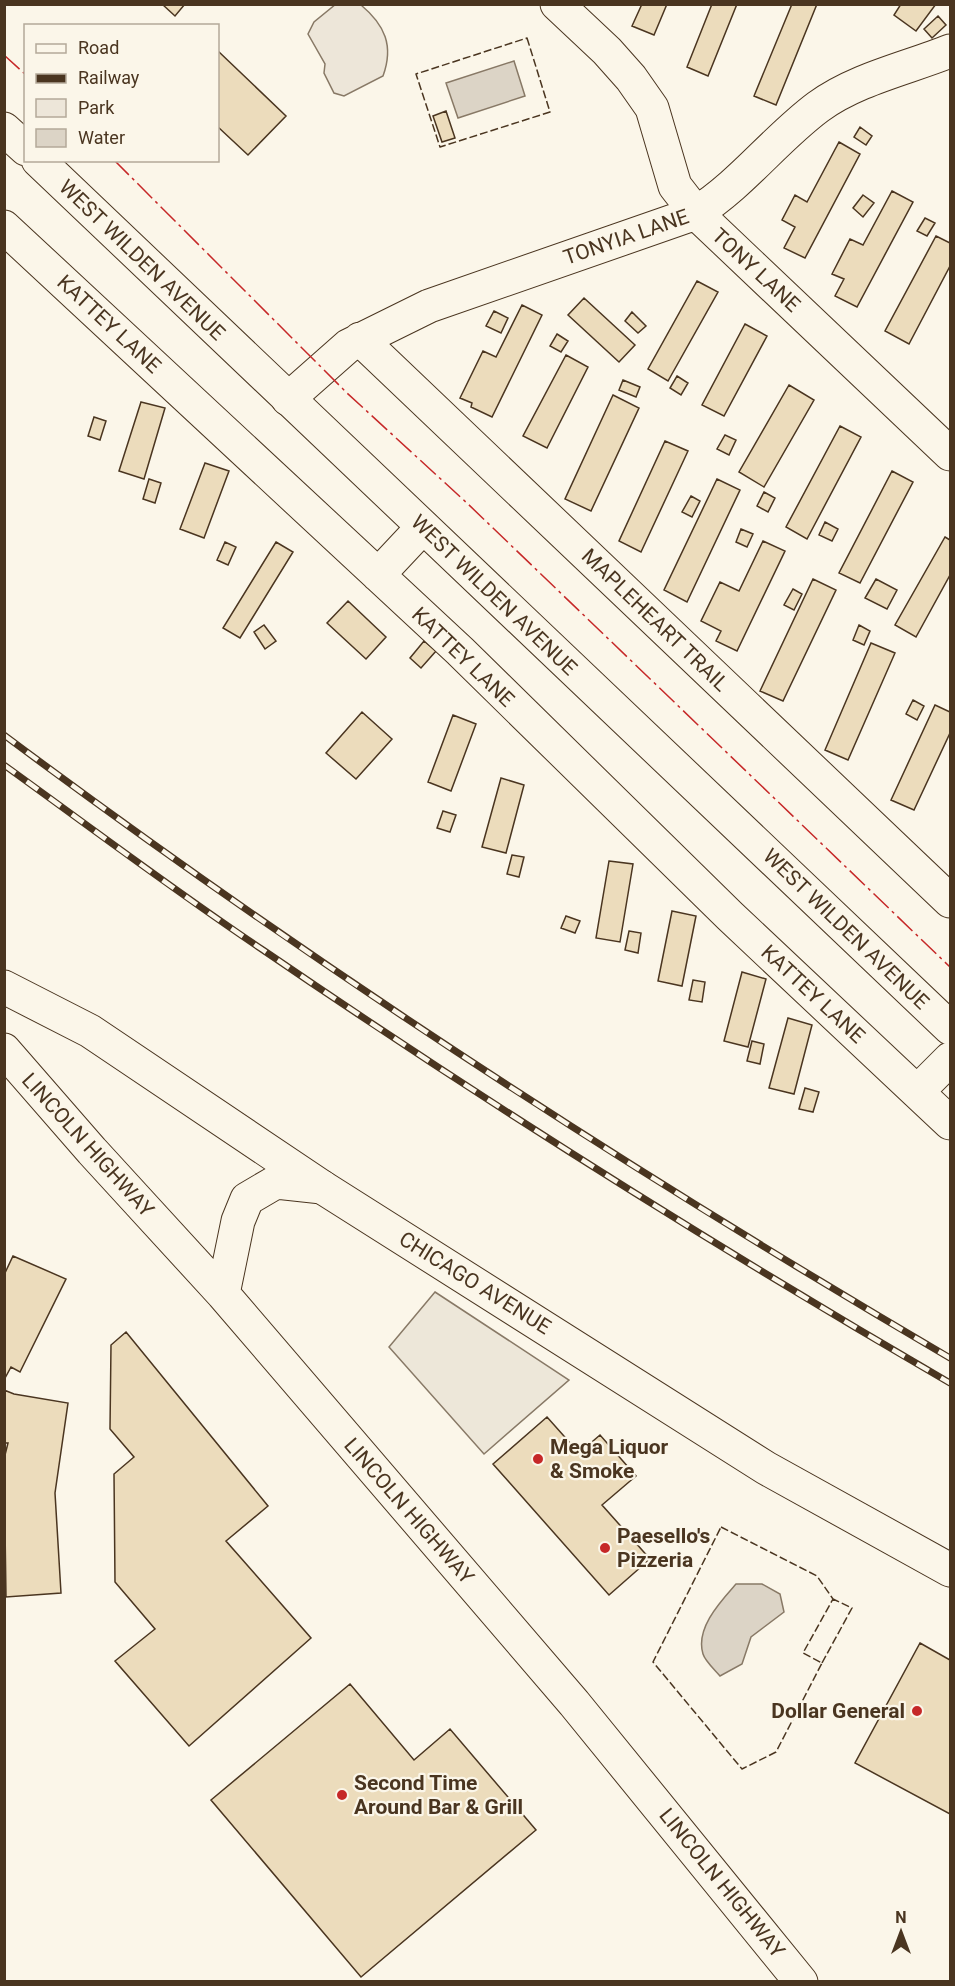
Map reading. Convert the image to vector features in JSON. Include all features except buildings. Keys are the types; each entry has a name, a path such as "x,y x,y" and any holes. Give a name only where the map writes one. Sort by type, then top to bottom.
{"main road":[{"name":"TONY LANE","path":"557,4 607,51 631,78 652,108 675,186 696,213 951,454"},
{"name":"TONYIA LANE","path":"288,399 336,354 360,339 429,306 696,213 717,200 820,106 866,82 951,51"},
{"path":"4,129 24,147"},
{"name":"WEST WILDEN AVENUE","path":"40,162 951,1028"},
{"name":"KATTEY LANE","path":"4,226 460,651 730,916 951,1123"},
{"name":"MAPLEHEART TRAIL","path":"360,339 951,901"},
{"path":"378,575 423,527"},
{"name":"CHICAGO AVENUE","path":"4,987 90,1031 322,1187 766,1468 951,1570"},
{"name":"LINCOLN HIGHWAY","path":"4,1050 92,1151 223,1294 574,1703 801,1982"},
{"path":"917,1092 951,1059"},
{"path":"223,1294 238,1221 247,1199 276,1182 322,1187"}],"green space":[{"path":"336,4 361,5 381,28 388,55 383,76 344,96 334,93 324,73 325,64 308,34 314,22"}],"shaded area":[{"path":"435,1292 569,1380 484,1454 389,1347"}],"water":[{"path":"514,61 525,96 458,118 446,83"},
{"path":"736,1584 762,1584 780,1594 784,1612 751,1637 742,1664 720,1676 704,1657 703,1634 711,1616"}],"railway":[{"path":"4,735 234,901 468,1060 707,1212 950,1358"},
{"path":"4,765 230,928 432,1063 689,1227 950,1383"}],"fence":[{"path":"527,38 550,112 440,147 416,74 527,38"},
{"path":"721,1527 817,1576 833,1599 803,1653 822,1663 776,1752 742,1769 653,1662 721,1527"},
{"path":"822,1663 852,1608 833,1599"}],"power":[{"path":"4,55 24,73"},
{"path":"116,162 347,393 468,504 950,967"}],"place":[{"name":"Mega Liquor & Smoke","path":"538,1459"},
{"name":"Paesello's Pizzeria","path":"605,1548"},
{"name":"Dollar General","path":"917,1711"},
{"name":"Second Time Around Bar & Grill","path":"342,1795"}]}
